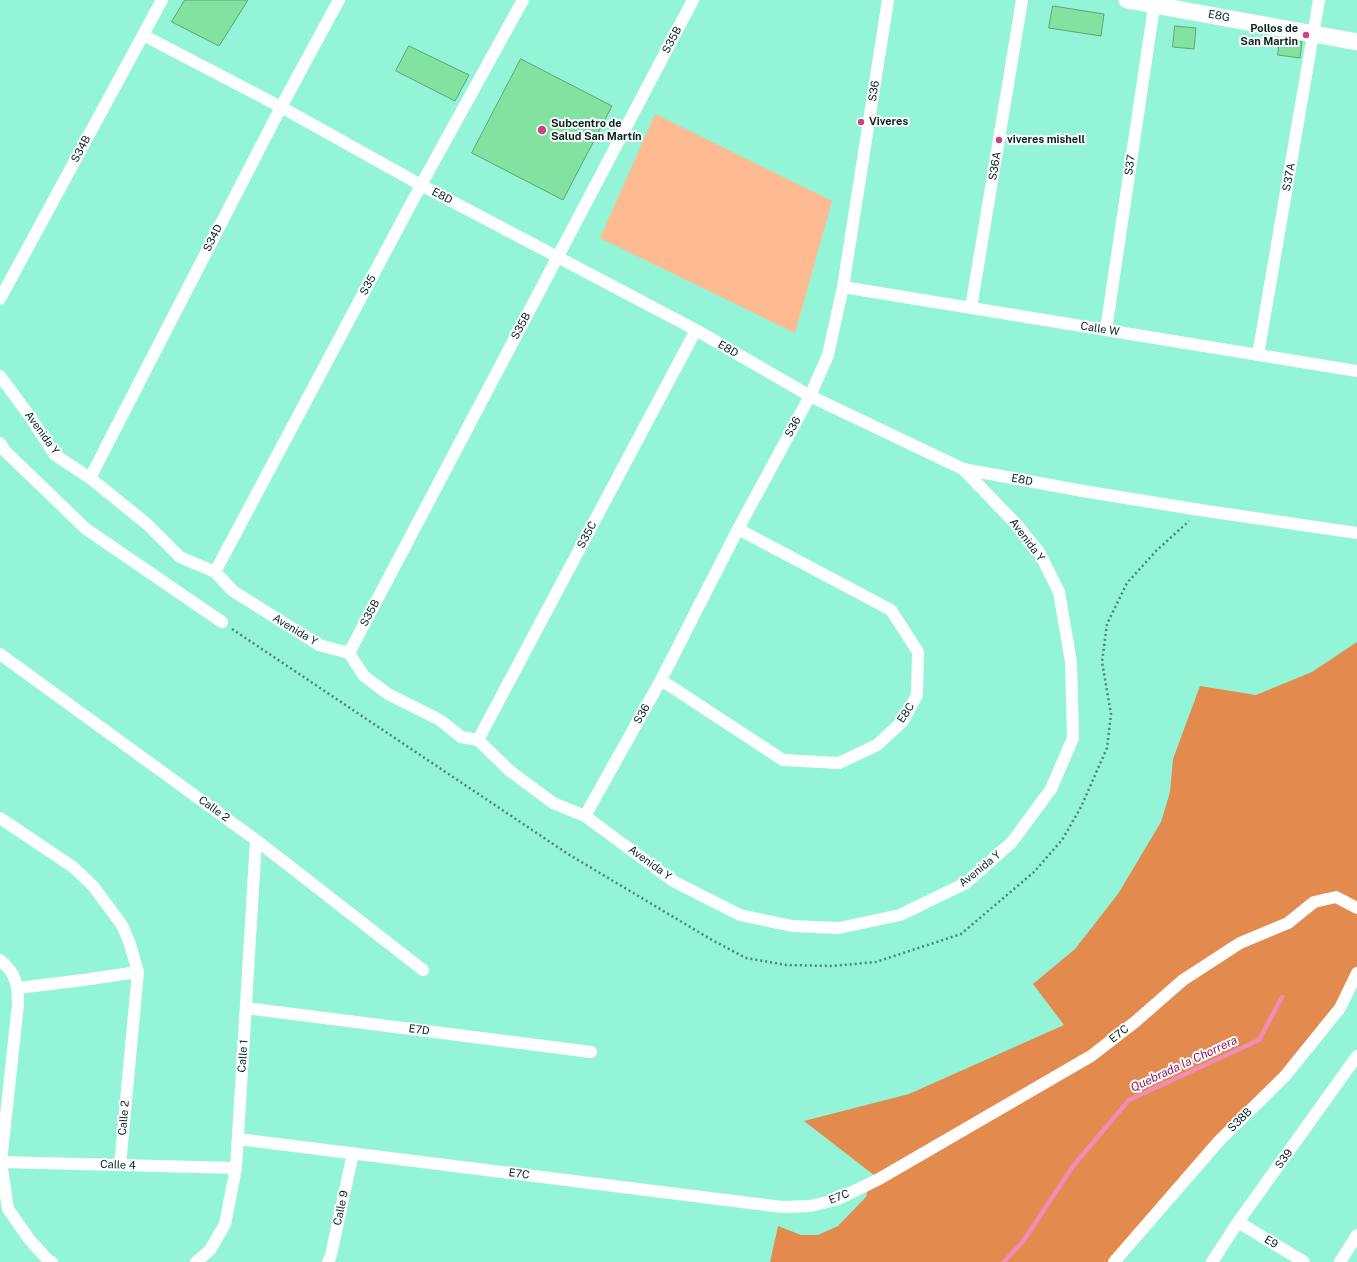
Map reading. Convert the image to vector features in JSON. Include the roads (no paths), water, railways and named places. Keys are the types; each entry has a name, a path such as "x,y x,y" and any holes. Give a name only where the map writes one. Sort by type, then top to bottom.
{"street":[{"name":"S34B","path":"0,299 162,0"},
{"name":"S34D","path":"90,478 281,107 339,0"},
{"name":"S35","path":"215,572 421,185 523,0"},
{"name":"S35B","path":"349,653 557,256 694,0"},
{"name":"S36","path":"585,816 661,680 738,529 810,396 828,355 843,287 888,0"},
{"name":"S36A","path":"971,308 1022,0"},
{"name":"E8G","path":"1128,0 1155,2 1314,35 1357,42"},
{"name":"S37A","path":"1258,355 1320,0"},
{"name":"S37","path":"1106,330 1155,2"},
{"name":"E8D","path":"143,35 281,107 421,185 696,330 810,396 963,469 1083,491 1357,533"},
{"name":"Calle W","path":"843,287 1357,371"},
{"name":"S35C","path":"478,740 696,330"},
{"name":"Avenida Y","path":"0,376 31,418 55,455 90,478 147,524 180,557 215,572 233,591 319,645 349,653"},
{"path":"0,443 5,451 86,529 222,622"},
{"name":"Avenida Y","path":"478,740 510,771 553,803 585,816 673,881 740,915 792,926 839,928 900,915 966,883 1012,842 1052,789 1073,738 1071,662 1059,592 1039,552 1017,525 963,469"},
{"name":"E8C","path":"661,680 783,760 839,763 877,745 903,721 917,695 918,652 891,610 738,529"},
{"path":"349,653 364,676 388,694 440,720 461,737 478,740"},
{"name":"Calle 2","path":"0,654 256,840 423,970"},
{"name":"Calle 2","path":"0,818 73,867 93,886 122,925 130,944 138,972 120,1165"},
{"name":"Calle 1","path":"196,1262 210,1250 225,1224 236,1168 256,840"},
{"name":"E7C","path":"238,1139 782,1207 816,1204 836,1200 880,1179 1091,1056 1135,1022 1183,980 1240,943 1288,923 1314,902 1336,897 1357,908"},
{"path":"0,960 10,969 18,988 18,1004 1,1162 8,1209 29,1239 48,1260 52,1262"},
{"path":"18,988 138,972"},
{"name":"S38B","path":"1114,1262 1219,1141 1285,1076 1340,1008 1357,973"},
{"name":"E7D","path":"246,1008 591,1052"},
{"name":"S39","path":"1212,1262 1238,1222 1357,1056"},
{"name":"Calle 9","path":"328,1262 331,1255 353,1153"},
{"name":"Calle 4","path":"1,1162 236,1168"},
{"name":"E9","path":"1238,1222 1304,1262"},
{"path":"1340,1262 1357,1236"}],"waterway":[{"name":"Quebrada la Chorrera","path":"1004,1262 1024,1240 1073,1166 1129,1100 1259,1040 1282,997"}],"place":[{"name":"Pollos de San Martin","path":"1306,35"},
{"name":"Viveres","path":"861,122"},
{"name":"Subcentro de Salud San Martín","path":"542,130"},
{"name":"viveres mishell","path":"999,140"}]}
